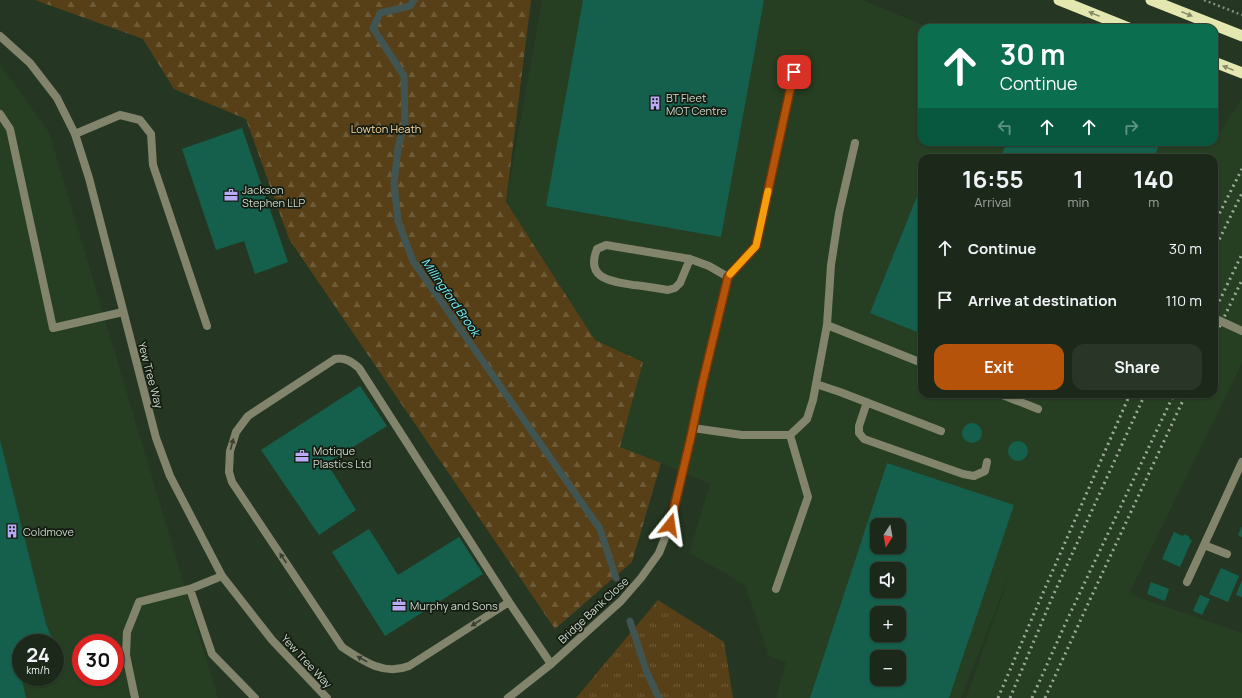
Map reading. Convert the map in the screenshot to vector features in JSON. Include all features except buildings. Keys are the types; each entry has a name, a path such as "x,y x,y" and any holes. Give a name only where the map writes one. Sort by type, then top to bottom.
{"highway":[{"path":"1059,0 1119,24"},
{"path":"1151,0 1212,24"},
{"path":"1218,27 1242,36"},
{"path":"1218,64 1242,73"}],"street":[{"name":"Yew Tree Way","path":"0,36 30,63 57,98 75,134 89,178 156,438 170,476 222,576 272,640 327,698"},
{"path":"690,259 680,283 675,288 668,290 614,282 604,279 594,266 594,258 597,249 606,245 690,259 709,266 728,277 756,246 794,72"},
{"path":"0,114 10,129 53,328 123,312"},
{"path":"75,134 120,115 140,120 151,134 153,165 207,326"},
{"path":"693,428 742,435 790,435 807,418 816,384 827,325 831,265 838,221 856,143"},
{"name":"Bridge Bank Close","path":"508,698 552,664 622,601 642,578 659,553 670,525 728,277"},
{"path":"1218,320 1242,331"},
{"path":"827,325 918,361"},
{"path":"509,602 409,666 396,670 390,670 362,660 342,647 232,482 229,472 230,452 236,432 248,416 335,360 340,358 353,363 359,368 509,602 552,664"},
{"path":"816,384 941,431"},
{"path":"1010,398 1038,409"},
{"path":"867,402 859,426 859,433 864,439 963,474 974,476 985,471 987,462"},
{"path":"776,589 808,497 790,435"},
{"path":"1187,582 1242,462"},
{"path":"1204,545 1227,554"},
{"path":"135,698 126,655 127,632 139,602 190,589 222,576"},
{"path":"190,589 212,654 255,698"}],"path":[{"path":"1204,0 1242,15"}],"shaded area":[{"path":"542,0 862,0 921,24 918,24 918,146 1218,146 1218,135 1242,100 1242,363 1129,594 1242,633 1242,698 966,698 1012,568 961,698 776,698 786,662 769,656 745,585 689,553 710,484 620,447 643,362 595,340 506,202"},
{"path":"0,65 49,132 218,698 0,698"}],"green space":[{"name":"Lowton Heath","path":"35,0 531,0 506,202 595,340 643,362 620,447 661,463 632,562 555,629 289,239 246,119 174,89 143,39"},
{"path":"658,600 724,642 733,698 576,698"}],"waterway":[{"name":"Millingford Brook","path":"414,0 410,6 380,13 373,28 404,76 405,123 398,147 394,184 398,221 413,261 600,529 616,578"},
{"name":"Millingford Brook","path":"630,621 647,673 659,698"}],"railway":[{"path":"1218,216 1242,169"},
{"path":"1218,242 1242,193"},
{"path":"1218,304 1242,254"},
{"path":"1218,330 1242,280"},
{"path":"998,698 1128,398"},
{"path":"1010,698 1052,598 1143,398"},
{"path":"1032,698 1067,620 1172,398"},
{"path":"1045,698 1184,398"}],"slow traffic":[{"path":"730,274 756,246 768,191"}],"place":[{"name":"BT Fleet MOT Centre","path":"655,103"},
{"name":"Jackson Stephen LLP","path":"231,195"},
{"name":"Motique Plastics Ltd","path":"302,456"},
{"name":"Coldmove","path":"12,531"},
{"name":"Murphy and Sons","path":"399,605"}],"route":[{"path":"670,525 728,277 756,246 794,72"}]}
